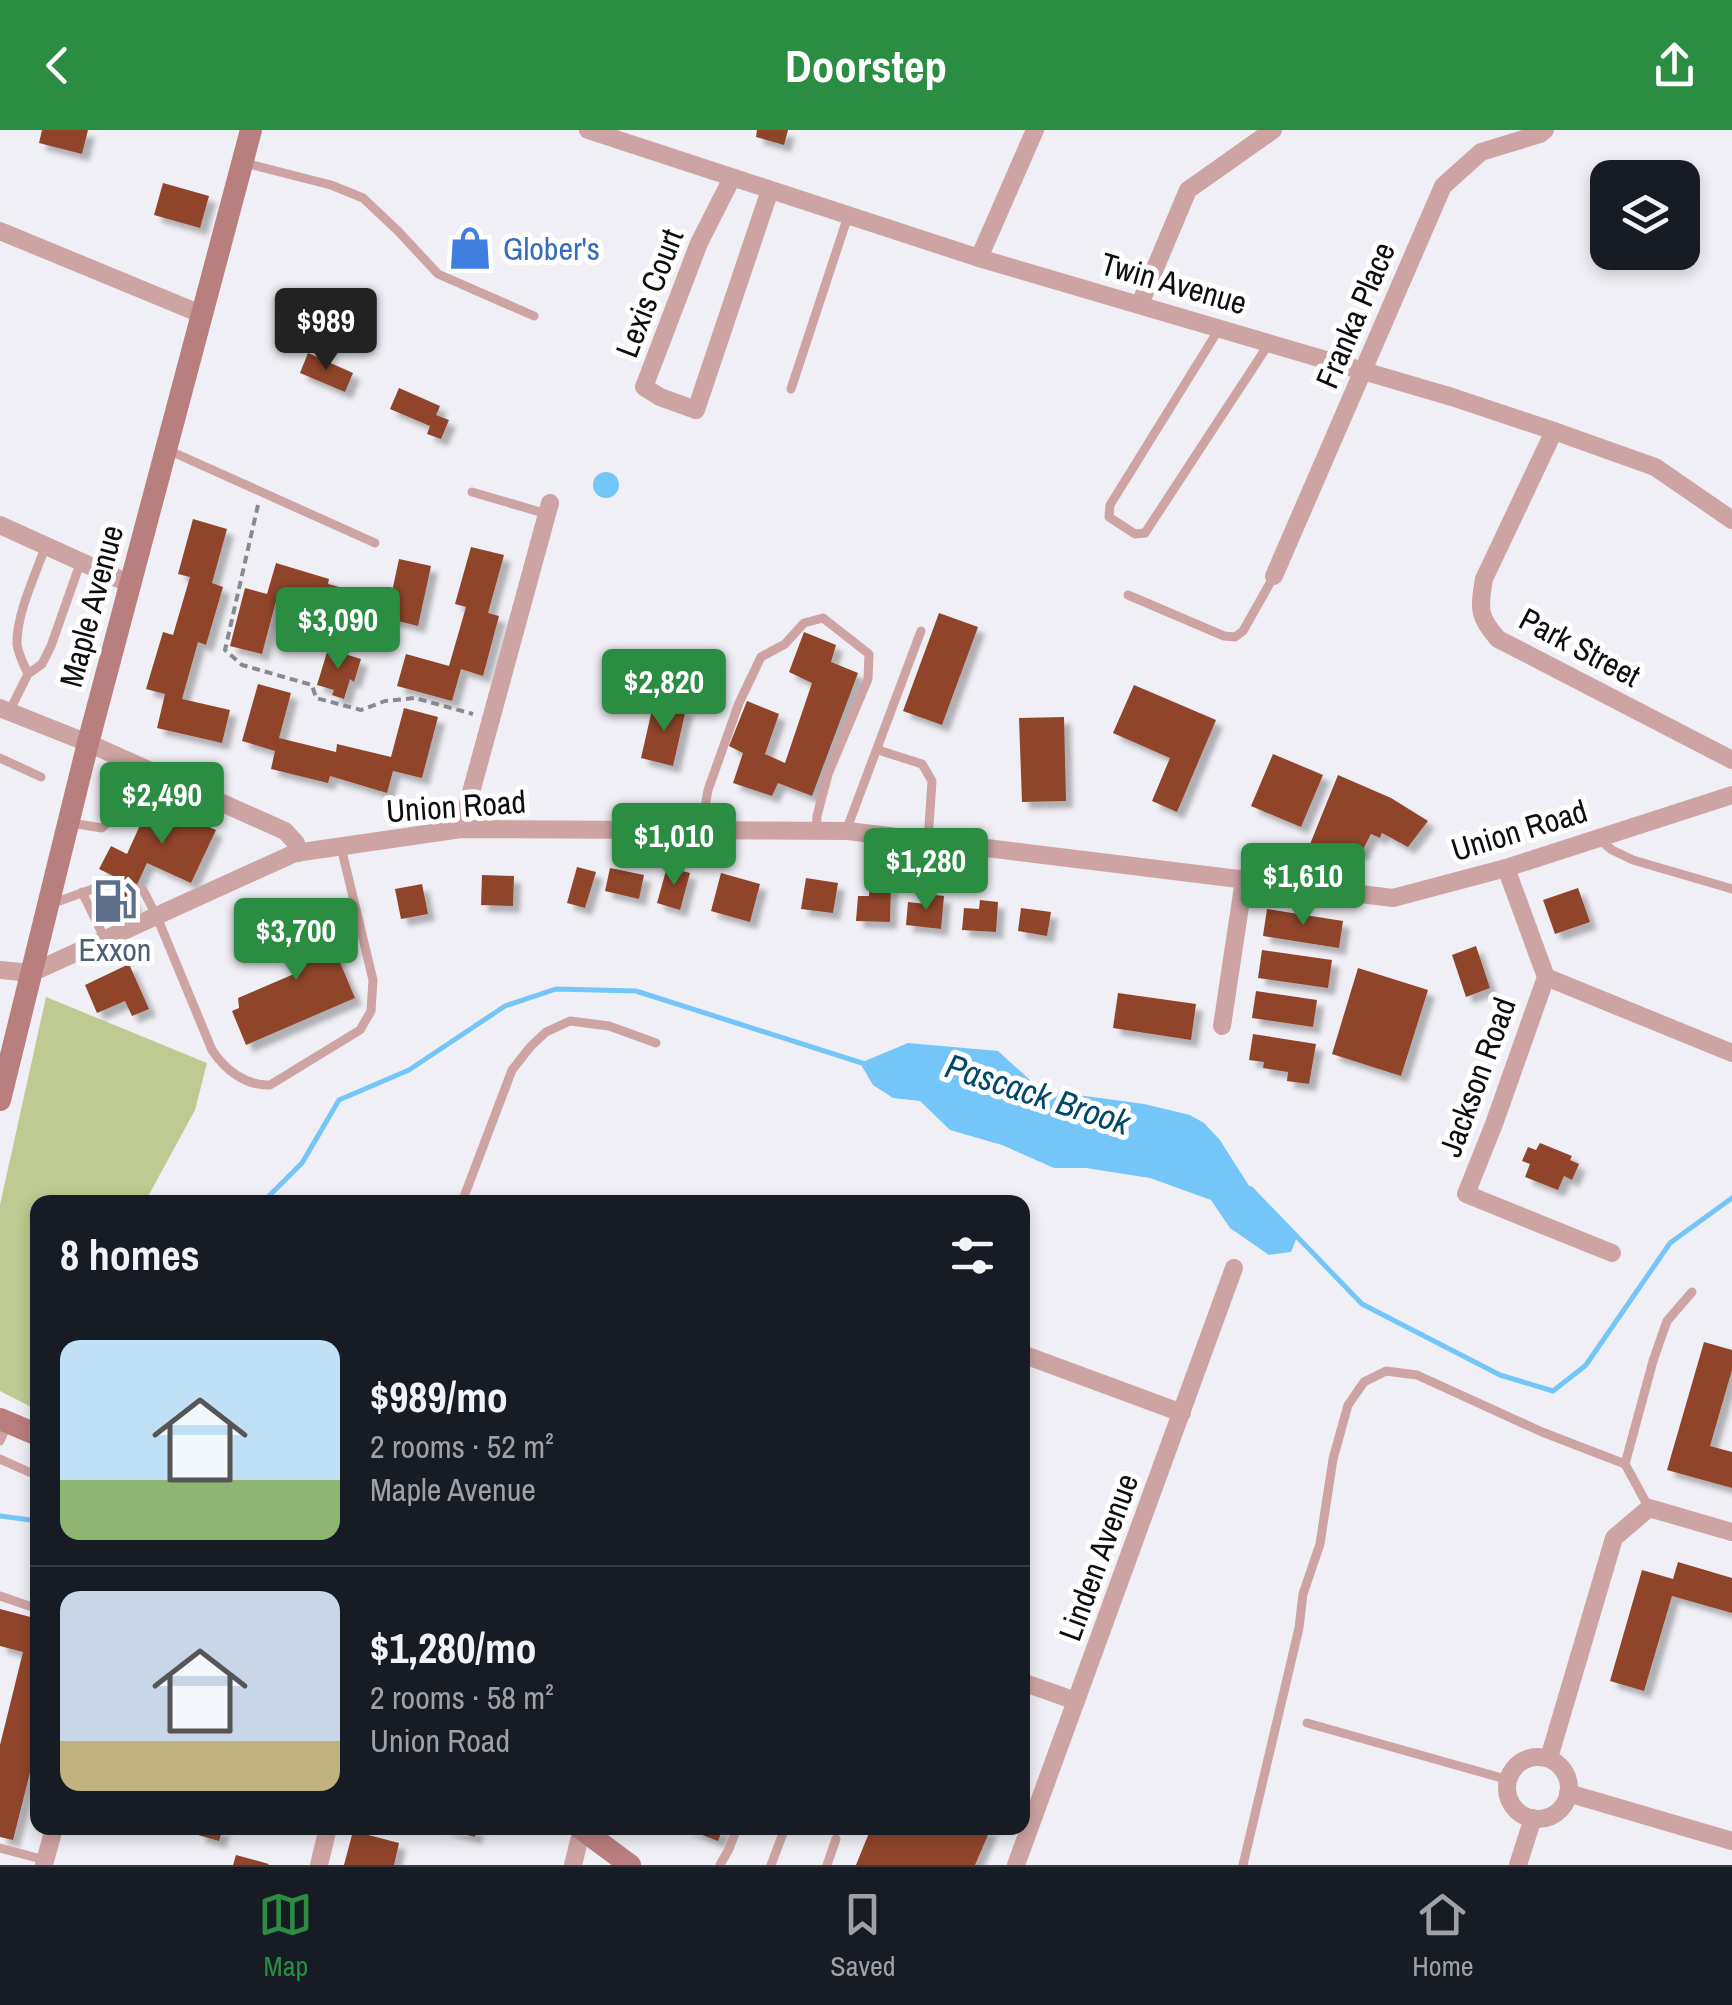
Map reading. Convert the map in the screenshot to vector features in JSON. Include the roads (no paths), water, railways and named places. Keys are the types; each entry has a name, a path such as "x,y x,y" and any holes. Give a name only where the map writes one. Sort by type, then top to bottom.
{"street":[{"name":"Maple Avenue","path":"1,1091 88,742 251,130"},
{"path":"979,258 1036,130"},
{"path":"1140,304 1188,190 1273,130"},
{"name":"Franka Place","path":"1274,576 1443,186 1481,152 1514,136 1545,130"},
{"name":"Twin Avenue","path":"594,131 979,258 1269,342 1554,431 1655,468 1732,520"},
{"name":"Lexis Court","path":"732,178 699,243 644,387 696,410 770,190"},
{"path":"0,231 202,314"},
{"name":"Park Street","path":"1554,431 1484,580 1482,622 1498,639 1732,760"},
{"path":"462,829 549,508"},
{"path":"0,524 130,584"},
{"path":"4,710 88,742 285,831 296,843 298,852"},
{"name":"Union Road","path":"31,974 298,852 462,829 846,831 1394,898 1506,868 1732,795"},
{"name":"Jackson Road","path":"1506,868 1546,977 1466,1194 1612,1253"},
{"path":"1222,1026 1244,880"},
{"path":"0,970 31,974"},
{"path":"1546,977 1726,1050"},
{"name":"Linden Avenue","path":"1030,1827 1234,1268"},
{"path":"1030,1357 1182,1413"},
{"path":"3,1427 30,1432"},
{"path":"1549,1758 1614,1538 1648,1508 1732,1532"},
{"path":"1030,1685 1076,1701"},
{"path":"1530,1757 1549,1758 1565,1772 1568,1794 1558,1812 1532,1818 1511,1804 1508,1780 1521,1761 1530,1757"},
{"path":"1568,1794 1732,1841"},
{"path":"1518,1865 1532,1818"},
{"path":"45,1863 52,1835"},
{"path":"319,1865 326,1835"},
{"path":"573,1865 580,1835"},
{"path":"591,1835 630,1865"},
{"name":"Linden Avenue","path":"1016,1865 1027,1835"}],"lane":[{"path":"242,162 331,185 363,198 438,274 534,316"},
{"path":"791,389 848,216"},
{"path":"1220,328 1110,505 1109,517 1134,534 1145,532 1269,342"},
{"path":"166,449 374,543"},
{"path":"472,492 549,508"},
{"path":"28,674 17,646 18,634 46,545"},
{"path":"4,710 28,674 42,664 81,561"},
{"path":"1128,595 1224,636 1235,636 1243,630 1274,576"},
{"path":"701,830 708,790 761,656 786,644 804,624 823,618 869,654 868,679 828,774 816,830"},
{"path":"846,831 921,631"},
{"path":"878,750 922,764 932,781 928,841"},
{"path":"0,758 41,777"},
{"path":"68,823 94,829 110,821 131,763"},
{"path":"1598,838 1633,860 1732,889"},
{"path":"48,905 112,882 143,890 158,917 212,1050 222,1065 258,1086 270,1085 360,1030 372,1011 373,980 341,847"},
{"path":"82,892 105,940"},
{"path":"465,1195 512,1070 546,1032 570,1021 609,1026 656,1042"},
{"path":"1625,1464 1668,1321 1692,1292"},
{"path":"1243,1865 1299,1628 1303,1594 1320,1544 1334,1459 1348,1406 1364,1382 1386,1371 1417,1375 1542,1432 1625,1464 1648,1508"},
{"path":"0,1459 30,1472"},
{"path":"0,1596 30,1606"},
{"path":"1307,1723 1508,1780"},
{"path":"720,1865 735,1835"},
{"path":"771,1865 782,1835"},
{"path":"827,1865 836,1840"},
{"path":"0,1848 45,1863"}],"water":[{"path":"606,472 615,476 619,485 615,494 606,498 597,494 593,485 597,476"},
{"path":"908,1043 998,1051 1041,1090 1144,1104 1190,1115 1220,1140 1251,1189 1297,1237 1291,1252 1269,1255 1230,1228 1211,1200 1150,1178 1086,1168 1054,1168 1002,1145 950,1130 920,1101 893,1098 873,1085 860,1063"}],"waterway":[{"name":"Pascack Brook","path":"270,1195 302,1163 339,1100 409,1070 505,1006 556,989 636,991 865,1064"},
{"name":"Pascack Brook","path":"1246,1188 1362,1304 1500,1375 1553,1391 1586,1365 1670,1243 1732,1198"},
{"name":"Pascack Brook","path":"0,1516 30,1520"}],"place":[{"name":"Glober's","path":"470,248"},
{"name":"Exxon","path":"115,901"}]}
